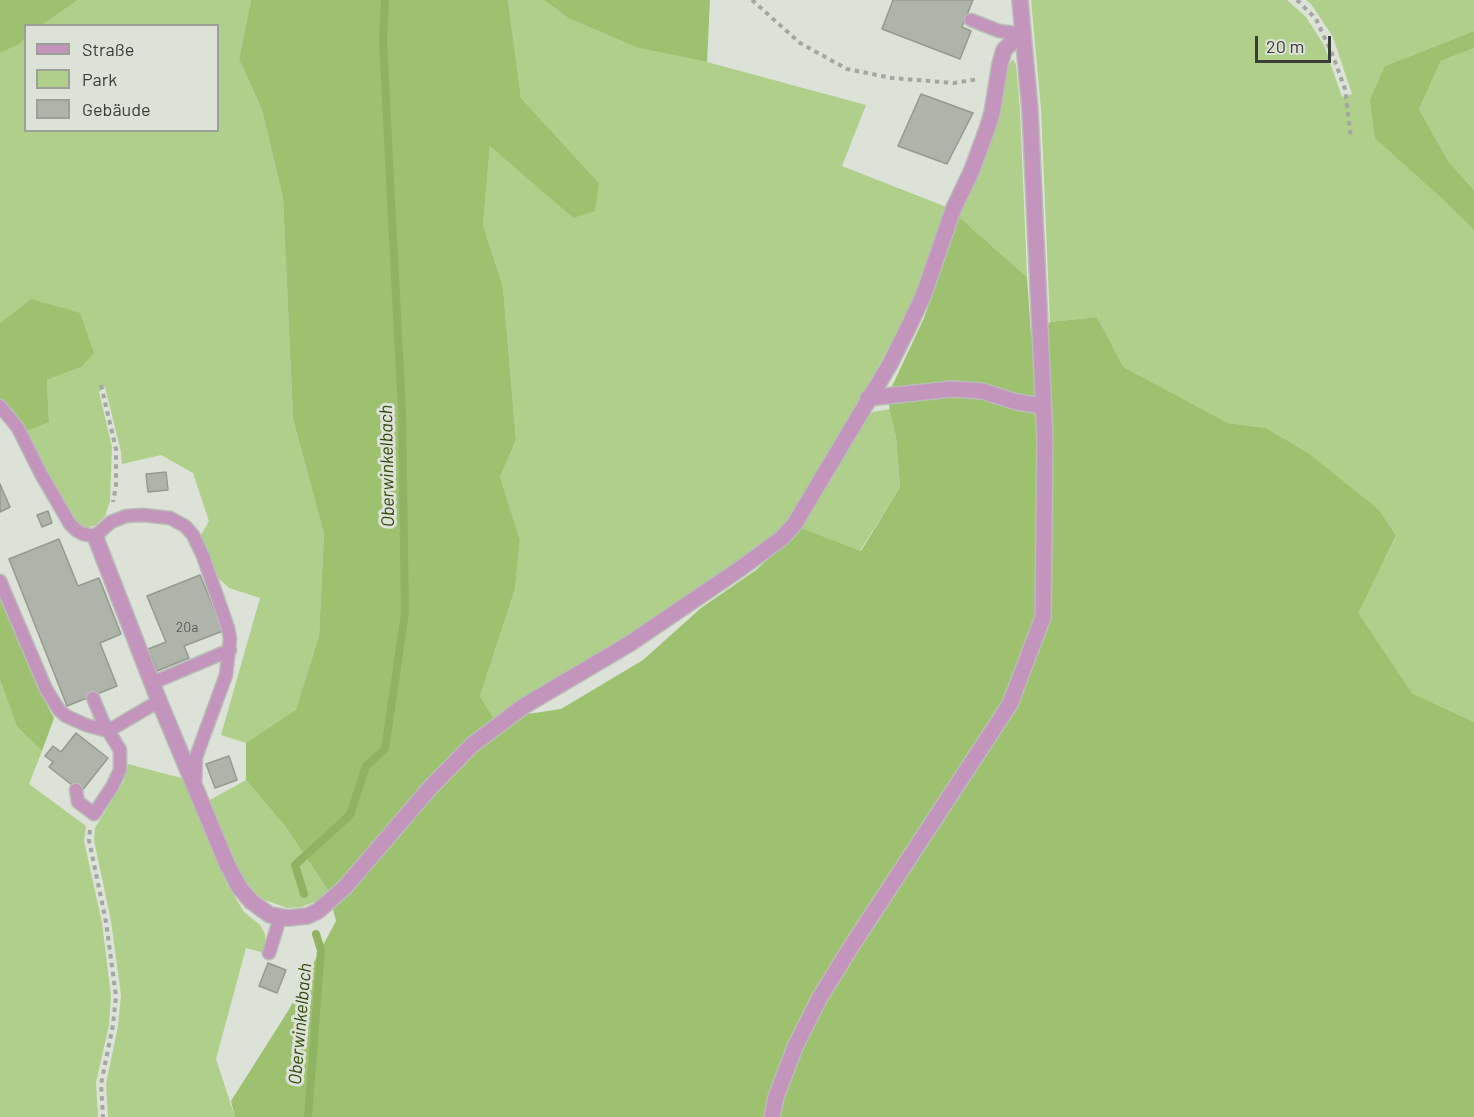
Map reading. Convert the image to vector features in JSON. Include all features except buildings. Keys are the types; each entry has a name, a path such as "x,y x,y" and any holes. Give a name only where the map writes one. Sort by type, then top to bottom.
{"street":[{"path":"772,1117 776,1097 795,1047 819,999 1010,704 1043,617 1045,439 1030,110 1020,0"},
{"path":"95,536 159,701 227,864 239,887 258,907 270,915 280,918 307,916 318,911 334,897 455,761 503,720 629,644 783,538 804,509 890,364 924,294 953,210 972,170 987,129 1004,50 1023,34"},
{"path":"868,398 959,389 989,393 1017,402 1043,406"}],"lane":[{"path":"971,20 999,31 1023,34"},
{"path":"0,406 18,428 70,524 83,534 95,536 111,522 126,516 159,515 178,522 193,535 203,556 228,628 230,650 221,691 196,757 195,787"},
{"path":"0,580 34,665 53,701 66,716 108,731 159,701"},
{"path":"152,683 230,650"},
{"path":"76,790 78,802 94,814 117,778 121,762 120,750 108,731 93,698"},
{"path":"269,953 280,918"}],"path":[{"path":"752,0 800,44 847,69 892,78 954,83 998,75"},
{"path":"1297,0 1316,19 1333,56 1345,89 1351,138"},
{"path":"101,385 113,433 116,459 116,486 111,522"},
{"path":"94,814 89,840 108,931 116,996 113,1026 101,1084 103,1117"}],"green space":[{"path":"0,0 78,0 43,24 24,24 24,40 0,53"},
{"path":"78,0 251,0 239,59 262,110 283,198 293,419 324,534 319,636 296,711 246,743 221,735 260,598 229,588 215,575 200,537 209,521 193,473 161,455 122,464 105,387 99,392 112,447 110,501 105,516 96,525 87,528 78,523 61,497 27,431 49,421 47,380 81,367 31,299 0,323 0,53 24,40 24,132 219,132 219,24 43,24"},
{"path":"251,0 508,0 521,98 599,183 595,211 573,218 490,146 483,225 503,287 516,440 500,477 520,540 515,589 480,696 494,719 561,709 643,660 701,608 756,570 801,528 861,551 900,487 896,437 887,397 924,318 959,217 1027,277 1031,335 1037,340 1050,322 1097,317 1123,367 1228,423 1266,428 1307,452 1379,510 1396,536 1358,613 1412,693 1474,722 1474,1117 235,1117 231,1101 288,1011 336,921 328,890 285,826 246,780 246,743 296,710 319,636 324,534 293,419 283,198 262,110 239,59"},
{"path":"508,0 544,0 568,18 638,48 707,62 866,105 842,166 949,208 918,289 898,331 808,492 789,521 762,545 628,637 494,719 480,696 515,589 520,540 500,477 516,440 503,287 483,225 490,145 573,218 599,183 521,98"},
{"path":"544,0 710,0 707,62 638,48 568,18"},
{"path":"1031,0 1287,0 1306,17 1324,45 1342,97 1352,94 1333,37 1306,0 1474,0 1474,31 1385,66 1436,193 1474,230 1474,722 1412,693 1357,613 1396,537 1307,452 1266,428 1228,423 1122,367 1097,317 1050,322 1041,109"},
{"path":"1474,31 1474,48 1441,61 1419,109 1448,161 1474,190 1474,230 1375,138 1370,100 1385,66"},
{"path":"1474,48 1474,190 1448,161 1419,109 1441,61"},
{"path":"1013,59 1016,65 1020,110 1027,277 959,217 1000,112 1006,69"},
{"path":"31,299 80,313 94,353 81,367 47,380 49,422 27,431 5,401 0,399 0,323"},
{"path":"890,409 896,437 900,487 860,551 801,528 834,475 861,422 873,412"},
{"path":"0,593 42,696 54,718 42,751 17,727 0,680"},
{"path":"0,680 17,727 42,751 29,784 86,826 84,841 102,923 111,996 109,1025 96,1083 98,1117 0,1117"},
{"path":"128,764 185,779 227,884 244,912 260,925 265,934 265,953 246,948 216,1059 235,1117 108,1117 106,1084 118,1026 121,995 111,921 94,840 95,828 124,781"},
{"path":"246,780 285,826 328,890 317,901 301,907 287,908 262,899 237,873 208,801"}],"waterway":[{"name":"Oberwinkelbach","path":"304,894 295,865 350,815 366,766 385,749 405,613 402,413 383,42 385,0"},
{"name":"Oberwinkelbach","path":"308,1117 321,950 316,934"}]}
